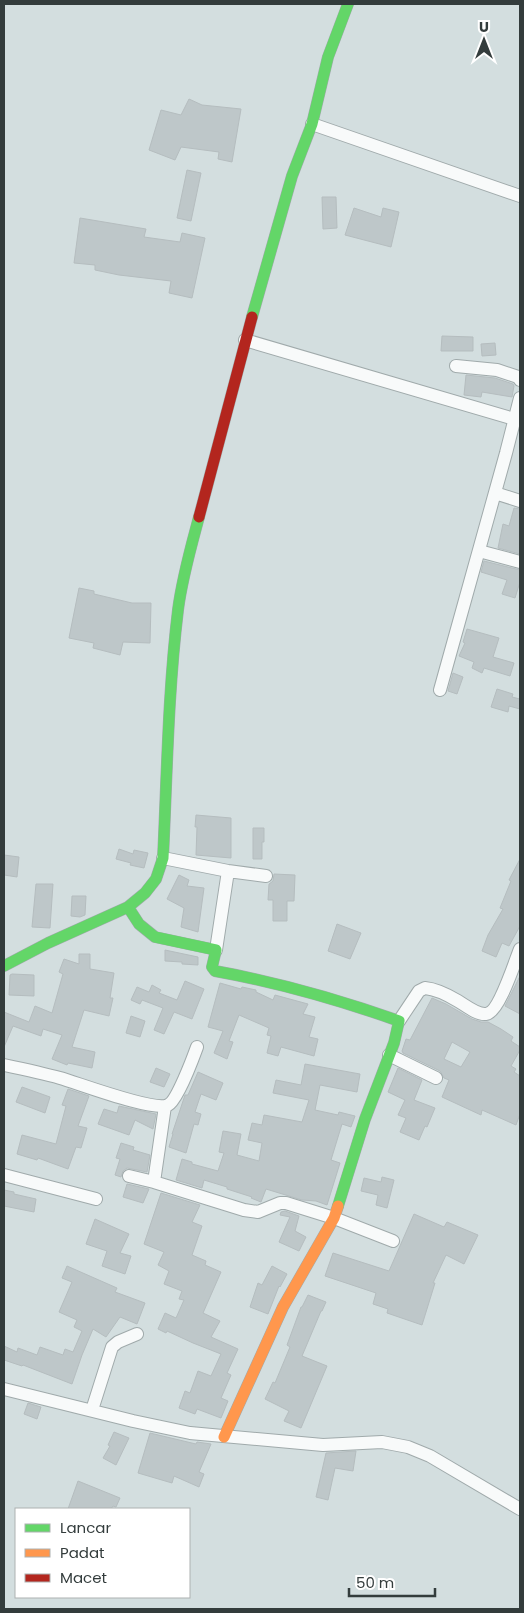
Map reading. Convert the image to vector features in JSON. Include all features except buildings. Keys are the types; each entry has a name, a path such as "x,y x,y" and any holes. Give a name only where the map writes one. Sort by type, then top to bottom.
{"street":[{"path":"4,966 48,943 128,907 145,893 156,880 163,858 170,709 178,609 186,568 245,340 292,176 312,124 328,57 348,4"},
{"path":"312,124 520,196"},
{"path":"245,340 514,419"},
{"path":"456,366 497,370 518,377 520,380"},
{"path":"440,690 520,398"},
{"path":"495,493 520,501"},
{"path":"479,551 520,562"},
{"path":"163,858 228,871 266,876"},
{"path":"228,871 212,967 215,971 248,977 371,1010 399,1021"},
{"path":"128,907 139,924 155,937 216,950"},
{"path":"224,1437 284,1307 334,1218 365,1119 389,1055 399,1021 419,991 425,988 448,995 479,1012 486,1014 492,1012 499,1002 520,949"},
{"path":"4,1065 61,1078 124,1099 165,1106 171,1103 187,1074 197,1047"},
{"path":"389,1055 436,1078"},
{"path":"154,1182 165,1106"},
{"path":"4,1175 96,1199"},
{"path":"129,1176 244,1210 258,1212 280,1204 286,1204 334,1218 393,1241"},
{"path":"92,1410 112,1347 118,1342 137,1334"},
{"path":"4,1388 142,1423 190,1433 323,1445 382,1442 408,1448 430,1456 520,1509"}],"traffic: fast":[{"path":"252,317 292,176 312,124 328,57 348,4"},
{"path":"4,966 48,943 128,907 145,893 156,879 163,858 170,703 178,610 184,574 199,517"},
{"path":"128,907 139,924 155,937 216,950 212,967 215,971 308,992 399,1021 394,1043 365,1119 338,1206"}],"traffic: slow":[{"path":"224,1437 283,1307 334,1218 338,1206"}],"traffic: jam":[{"path":"199,517 252,317"}]}
